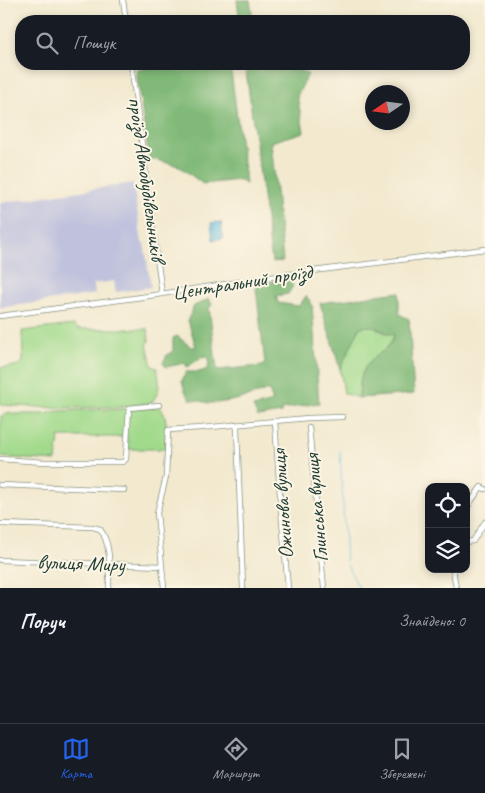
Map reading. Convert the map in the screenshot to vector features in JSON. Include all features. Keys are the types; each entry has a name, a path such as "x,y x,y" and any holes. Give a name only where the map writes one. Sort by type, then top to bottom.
{"street":[{"path":"123,0 125,15"},
{"name":"проїзд Автобудівельників","path":"133,70 162,294"},
{"name":"Центральний проїзд","path":"0,316 290,274 485,249"},
{"path":"0,459 44,462 123,462 126,460 127,413 130,408 159,405"},
{"path":"164,588 157,513 166,477 168,430 343,417"},
{"name":"Ожинова вулиця","path":"275,421 288,588"},
{"path":"235,424 237,428 243,588"},
{"name":"Глинська вулиця","path":"309,427 324,588"},
{"path":"0,485 124,490"},
{"path":"470,504 481,487 485,489"},
{"path":"470,541 473,541 485,522"},
{"path":"0,524 93,527 100,529 104,534 109,563 109,588"},
{"name":"вулиця Миру","path":"0,560 162,566"},
{"path":"454,573 456,588"}],"shaded area":[{"path":"133,183 151,287 116,292 114,281 94,284 93,279 95,294 0,308 0,203"}],"green space":[{"path":"237,0 250,0 252,15 239,15"},
{"path":"136,70 231,70 246,184 239,180 203,184 179,166 149,158"},
{"path":"246,70 299,70 308,74 297,96 304,132 271,142 283,261 272,262"},
{"path":"287,279 293,286 288,294 276,296 278,303 299,306 306,296 312,305 319,403 283,409 281,413 258,417 253,407 273,402 269,390 225,402 210,403 191,400 185,391 182,381 186,372 199,372 208,369 209,359 204,356 187,367 185,363 166,367 163,363 167,355 173,351 173,338 177,336 191,347 196,347 188,320 194,306 209,299 212,305 209,308 217,370 262,366 265,364 256,288 260,283"},
{"path":"399,292 399,314 409,319 414,394 359,398 360,380 365,368 371,360 387,348 394,335 371,326 360,327 340,369 320,303"},
{"path":"74,325 78,329 148,329 149,342 147,344 152,366 157,368 159,383 157,395 151,403 121,407 56,408 0,405 0,368 20,365 23,361 22,331"},
{"path":"371,326 394,335 390,345 365,368 360,380 359,398 344,393 340,369 360,327"},
{"path":"160,407 166,421 166,449 129,449 126,437 59,437 56,461 0,457 1,416 10,412 14,414 48,414 50,412 64,411"}],"water":[{"path":"221,222 223,238 213,240 211,223"}],"waterway":[{"path":"340,451 346,561"},
{"path":"347,565 359,588"}]}
